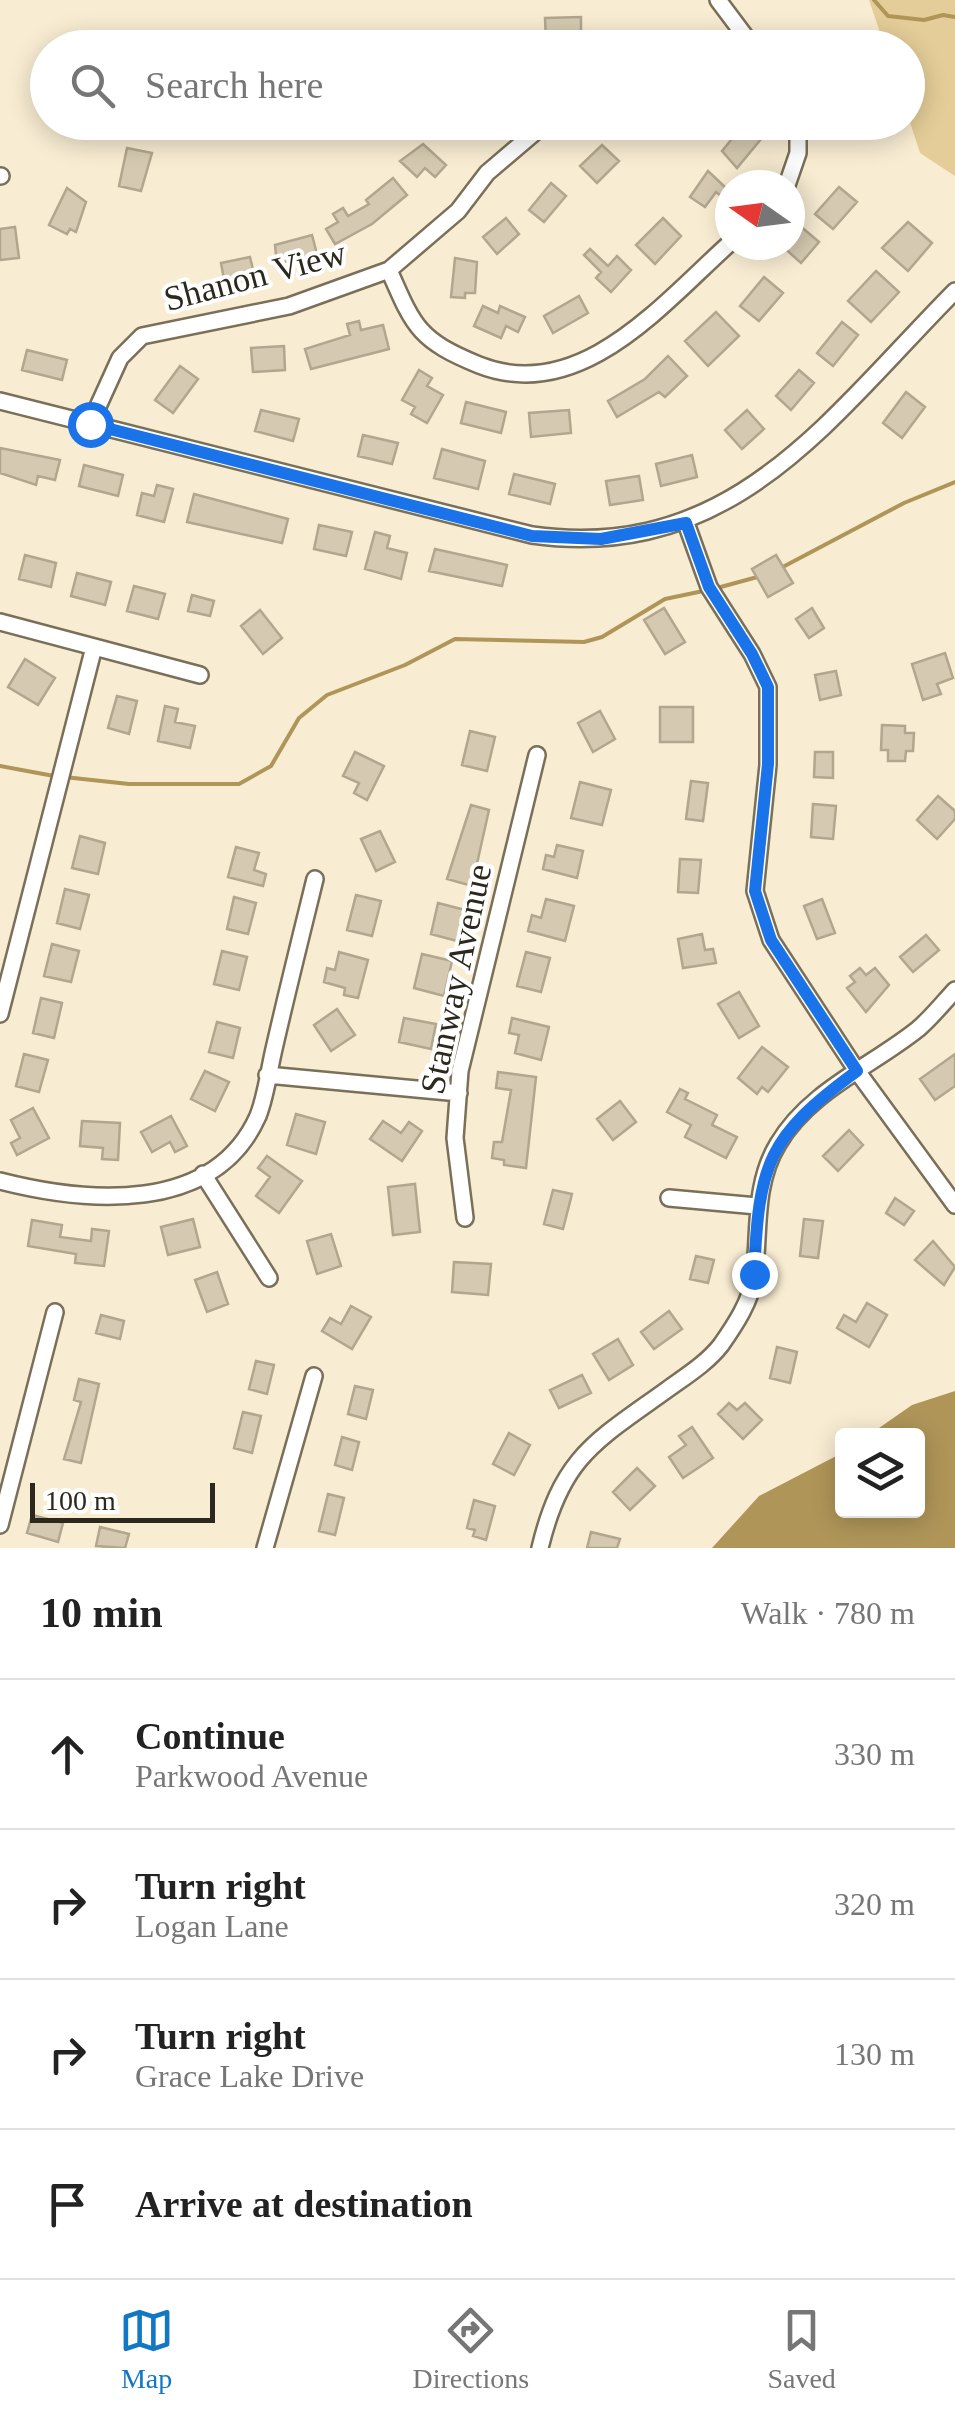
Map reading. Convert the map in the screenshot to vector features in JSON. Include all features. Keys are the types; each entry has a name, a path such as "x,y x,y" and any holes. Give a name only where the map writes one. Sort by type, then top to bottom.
{"street":[{"path":"718,0 740,30"},
{"name":"Shanon View","path":"90,424 120,358 142,336 289,306 389,270 458,212 488,173 526,140"},
{"path":"792,170 798,140"},
{"path":"389,270 414,327 444,350 498,372 529,376 566,370 604,350 715,256"},
{"path":"0,400 532,536 601,539 686,523 731,503 779,469 955,292"},
{"path":"686,523 709,587 768,687 768,764 755,891 771,940 857,1071 955,1205"},
{"path":"0,622 200,675"},
{"path":"0,1014 94,647"},
{"name":"Stanway Avenue","path":"465,1218 455,1138 459,1093 538,755"},
{"path":"0,1181 36,1190 140,1197 182,1188 226,1158 258,1117 315,878"},
{"path":"540,1548 553,1500 585,1449 693,1370 718,1349 734,1325 754,1280 757,1206 775,1147 792,1122 920,1028 955,990"},
{"path":"268,1076 459,1093"},
{"path":"204,1174 269,1278"},
{"path":"670,1198 757,1206"},
{"path":"0,1526 55,1312"},
{"path":"264,1548 314,1376"}],"shaded area":[{"path":"869,0 955,0 955,176 920,153 916,140 925,140 925,30 879,30"},
{"path":"955,1391 955,1548 712,1548 759,1496 835,1457 835,1518 925,1518 925,1428 879,1428 912,1405"}],"building":[{"path":"581,17 581,30 546,30 545,18"},
{"path":"731,140 760,140 737,168 722,151"},
{"path":"423,144 446,165 435,177 425,168 417,177 400,161"},
{"path":"602,145 619,161 597,183 580,166"},
{"path":"127,148 152,153 141,191 119,186"},
{"path":"708,171 715,178 715,193 705,207 690,197"},
{"path":"393,178 407,195 372,224 335,244 326,229 338,222 333,214 343,208 348,216 369,204 366,200"},
{"path":"551,183 566,196 544,222 529,210"},
{"path":"839,187 857,202 833,229 815,214"},
{"path":"67,188 86,202 76,232 70,229 67,234 49,225"},
{"path":"506,218 519,234 497,254 483,237"},
{"path":"663,218 681,236 655,264 636,245"},
{"path":"908,222 932,243 908,271 882,248"},
{"path":"15,227 19,258 0,260 0,229"},
{"path":"805,230 819,242 805,258"},
{"path":"312,235 317,254 277,265 275,245"},
{"path":"590,249 608,266 617,256 631,270 611,292 596,278 601,272 584,255"},
{"path":"250,257 255,278 225,285 221,263"},
{"path":"455,258 477,262 475,293 465,293 465,298 451,297"},
{"path":"876,271 899,292 871,322 848,301"},
{"path":"764,277 783,293 759,321 740,306"},
{"path":"579,296 588,313 553,333 544,316"},
{"path":"483,306 498,313 500,306 525,317 518,332 506,326 501,338 474,326"},
{"path":"716,312 739,336 708,366 685,341"},
{"path":"359,321 361,330 383,325 389,349 311,369 305,349 350,335 347,324"},
{"path":"842,322 858,335 833,366 817,353"},
{"path":"284,346 285,370 253,372 251,348"},
{"path":"27,350 67,360 62,380 22,370"},
{"path":"668,356 687,376 665,397 659,392 617,417 608,401 645,379"},
{"path":"180,366 198,379 173,413 155,400"},
{"path":"419,370 432,378 427,386 443,395 427,423 411,414 415,407 402,400"},
{"path":"799,370 814,383 791,410 776,396"},
{"path":"906,392 925,407 902,438 883,423"},
{"path":"466,402 506,412 501,433 461,423"},
{"path":"261,410 299,419 293,441 255,431"},
{"path":"569,410 571,433 531,437 529,413"},
{"path":"747,410 764,429 742,449 725,430"},
{"path":"363,435 398,443 392,464 358,456"},
{"path":"0,448 60,460 55,480 38,476 36,485 0,473"},
{"path":"442,449 485,461 478,489 434,478"},
{"path":"692,455 697,477 661,486 656,464"},
{"path":"84,465 123,475 118,496 79,486"},
{"path":"514,474 555,484 550,504 509,494"},
{"path":"639,476 643,500 610,505 606,481"},
{"path":"157,485 173,489 164,522 137,515 142,493 154,496"},
{"path":"194,494 288,519 282,543 187,522"},
{"path":"319,525 352,532 346,556 314,549"},
{"path":"375,532 390,536 387,548 407,553 401,579 365,569"},
{"path":"435,549 507,565 502,586 429,571"},
{"path":"25,555 56,563 51,587 19,579"},
{"path":"776,555 793,583 768,597 752,569"},
{"path":"77,573 111,582 105,605 71,596"},
{"path":"134,586 165,594 158,619 127,611"},
{"path":"192,595 214,601 210,616 188,611"},
{"path":"664,608 685,642 665,654 644,620"},
{"path":"812,608 824,628 809,638 796,619"},
{"path":"260,610 282,638 263,654 241,626"},
{"path":"945,653 953,678 937,684 941,694 923,700 912,664"},
{"path":"25,659 55,678 38,705 8,687"},
{"path":"836,671 841,695 820,700 815,675"},
{"path":"117,696 137,701 129,734 108,728"},
{"path":"165,706 178,709 175,722 195,726 190,748 158,741"},
{"path":"660,707 693,707 693,742 660,742"},
{"path":"600,711 615,739 593,752 578,723"},
{"path":"882,725 905,726 905,733 914,733 913,751 906,751 905,761 888,761 888,750 881,750"},
{"path":"470,731 495,737 487,771 462,765"},
{"path":"355,752 384,766 367,800 354,793 359,783 343,776"},
{"path":"815,752 833,752 833,778 814,777"},
{"path":"691,781 708,783 703,821 686,819"},
{"path":"580,782 611,790 602,825 571,818"},
{"path":"938,796 955,811 955,819 937,839 917,820"},
{"path":"813,804 836,806 833,839 811,837"},
{"path":"471,805 489,810 472,886 447,879"},
{"path":"380,831 395,862 376,871 361,839"},
{"path":"80,836 105,843 98,874 72,868"},
{"path":"557,845 583,851 577,878 543,869 546,855 554,857"},
{"path":"236,847 259,853 254,870 266,874 263,886 228,877"},
{"path":"680,859 701,860 698,893 678,892"},
{"path":"65,889 89,895 80,929 57,923"},
{"path":"356,895 381,901 372,936 347,930"},
{"path":"234,897 256,903 248,934 227,929"},
{"path":"546,899 574,906 565,941 528,931 532,915 541,918"},
{"path":"822,899 835,933 817,939 804,906"},
{"path":"438,903 465,910 457,941 431,934"},
{"path":"702,934 705,950 713,949 716,963 683,968 678,939"},
{"path":"926,935 939,950 913,972 900,957"},
{"path":"52,944 79,951 71,982 44,976"},
{"path":"222,951 247,957 239,990 214,984"},
{"path":"339,952 368,960 358,998 344,995 345,988 324,982 327,968 335,970"},
{"path":"526,952 550,958 541,992 517,986"},
{"path":"422,954 452,961 444,996 414,988"},
{"path":"860,968 866,975 875,968 889,985 866,1012 847,988 855,982 850,976"},
{"path":"739,992 759,1026 739,1038 718,1004"},
{"path":"41,998 62,1003 54,1038 33,1033"},
{"path":"337,1009 355,1035 331,1051 314,1025"},
{"path":"404,1018 436,1024 431,1049 399,1042"},
{"path":"512,1018 549,1027 541,1060 515,1053 519,1035 509,1033"},
{"path":"217,1022 240,1028 233,1058 209,1052"},
{"path":"762,1047 788,1067 768,1092 762,1087 757,1094 738,1078"},
{"path":"24,1054 48,1060 39,1092 16,1086"},
{"path":"955,1054 955,1086 935,1100 920,1079"},
{"path":"205,1071 229,1082 215,1111 191,1099"},
{"path":"498,1072 536,1077 526,1168 504,1165 504,1160 492,1158 494,1142 502,1142 511,1090 496,1088"},
{"path":"680,1089 688,1093 685,1099 717,1115 712,1125 737,1137 726,1158 685,1137 691,1125 667,1112"},
{"path":"620,1101 636,1122 613,1140 597,1119"},
{"path":"33,1108 49,1138 17,1155 11,1143 20,1138 11,1120"},
{"path":"296,1114 325,1122 316,1154 287,1145"},
{"path":"171,1116 187,1146 175,1152 170,1142 152,1152 141,1132"},
{"path":"82,1121 120,1123 118,1160 102,1159 103,1148 80,1146"},
{"path":"383,1121 401,1133 409,1122 422,1131 402,1161 370,1139"},
{"path":"849,1130 863,1145 838,1171 823,1156"},
{"path":"267,1156 302,1181 279,1213 256,1196 270,1177 258,1168"},
{"path":"415,1184 420,1232 393,1235 388,1187"},
{"path":"553,1190 572,1194 563,1229 544,1224"},
{"path":"895,1198 914,1211 904,1225 886,1213"},
{"path":"193,1219 200,1247 168,1255 161,1227"},
{"path":"804,1219 823,1221 818,1258 800,1256"},
{"path":"32,1220 62,1225 60,1237 91,1241 92,1229 109,1231 104,1266 75,1263 76,1254 28,1246"},
{"path":"331,1234 341,1266 317,1274 307,1241"},
{"path":"933,1241 955,1267 944,1285 915,1260"},
{"path":"696,1256 714,1260 708,1283 690,1279"},
{"path":"454,1262 491,1264 488,1295 452,1292"},
{"path":"217,1272 228,1304 207,1312 195,1280"},
{"path":"867,1303 887,1315 869,1347 837,1328 844,1315 856,1322"},
{"path":"351,1306 371,1317 352,1349 322,1331 330,1318 341,1324"},
{"path":"669,1311 682,1329 654,1349 641,1332"},
{"path":"101,1315 124,1321 120,1339 96,1333"},
{"path":"618,1339 633,1365 609,1380 593,1354"},
{"path":"777,1347 797,1352 790,1383 770,1378"},
{"path":"256,1361 274,1365 267,1394 249,1389"},
{"path":"582,1375 591,1393 559,1408 550,1390"},
{"path":"79,1379 99,1384 81,1463 64,1459 81,1402 74,1400"},
{"path":"355,1386 373,1390 366,1419 348,1414"},
{"path":"729,1403 737,1410 745,1403 762,1420 743,1439 718,1414"},
{"path":"243,1412 261,1416 252,1453 234,1448"},
{"path":"692,1427 713,1458 683,1478 669,1457 686,1445 679,1436"},
{"path":"509,1433 530,1445 514,1475 493,1464"},
{"path":"342,1437 359,1442 352,1470 335,1465"},
{"path":"637,1468 655,1486 630,1510 613,1492"},
{"path":"328,1494 344,1498 335,1535 319,1531"},
{"path":"474,1500 495,1506 486,1540 473,1536 475,1530 467,1528"},
{"path":"32,1515 63,1523 58,1542 27,1533"},
{"path":"100,1527 129,1534 125,1548 96,1546"},
{"path":"591,1532 620,1539 617,1548 587,1548"}],"waterway":[{"path":"874,0 888,16 924,20 943,15 955,17"},
{"path":"779,569 904,503 955,482"},
{"path":"717,588 761,576"},
{"path":"64,777 129,784 239,784 271,766 299,718 327,695 405,665 455,639 584,642 602,637 665,599 708,590"},
{"path":"0,766 54,776"}],"route":[{"path":"90,424 532,536 601,539 686,523 709,587 768,687 768,764 755,891 771,940 857,1071 792,1122 775,1147 757,1206 754,1274"}]}
